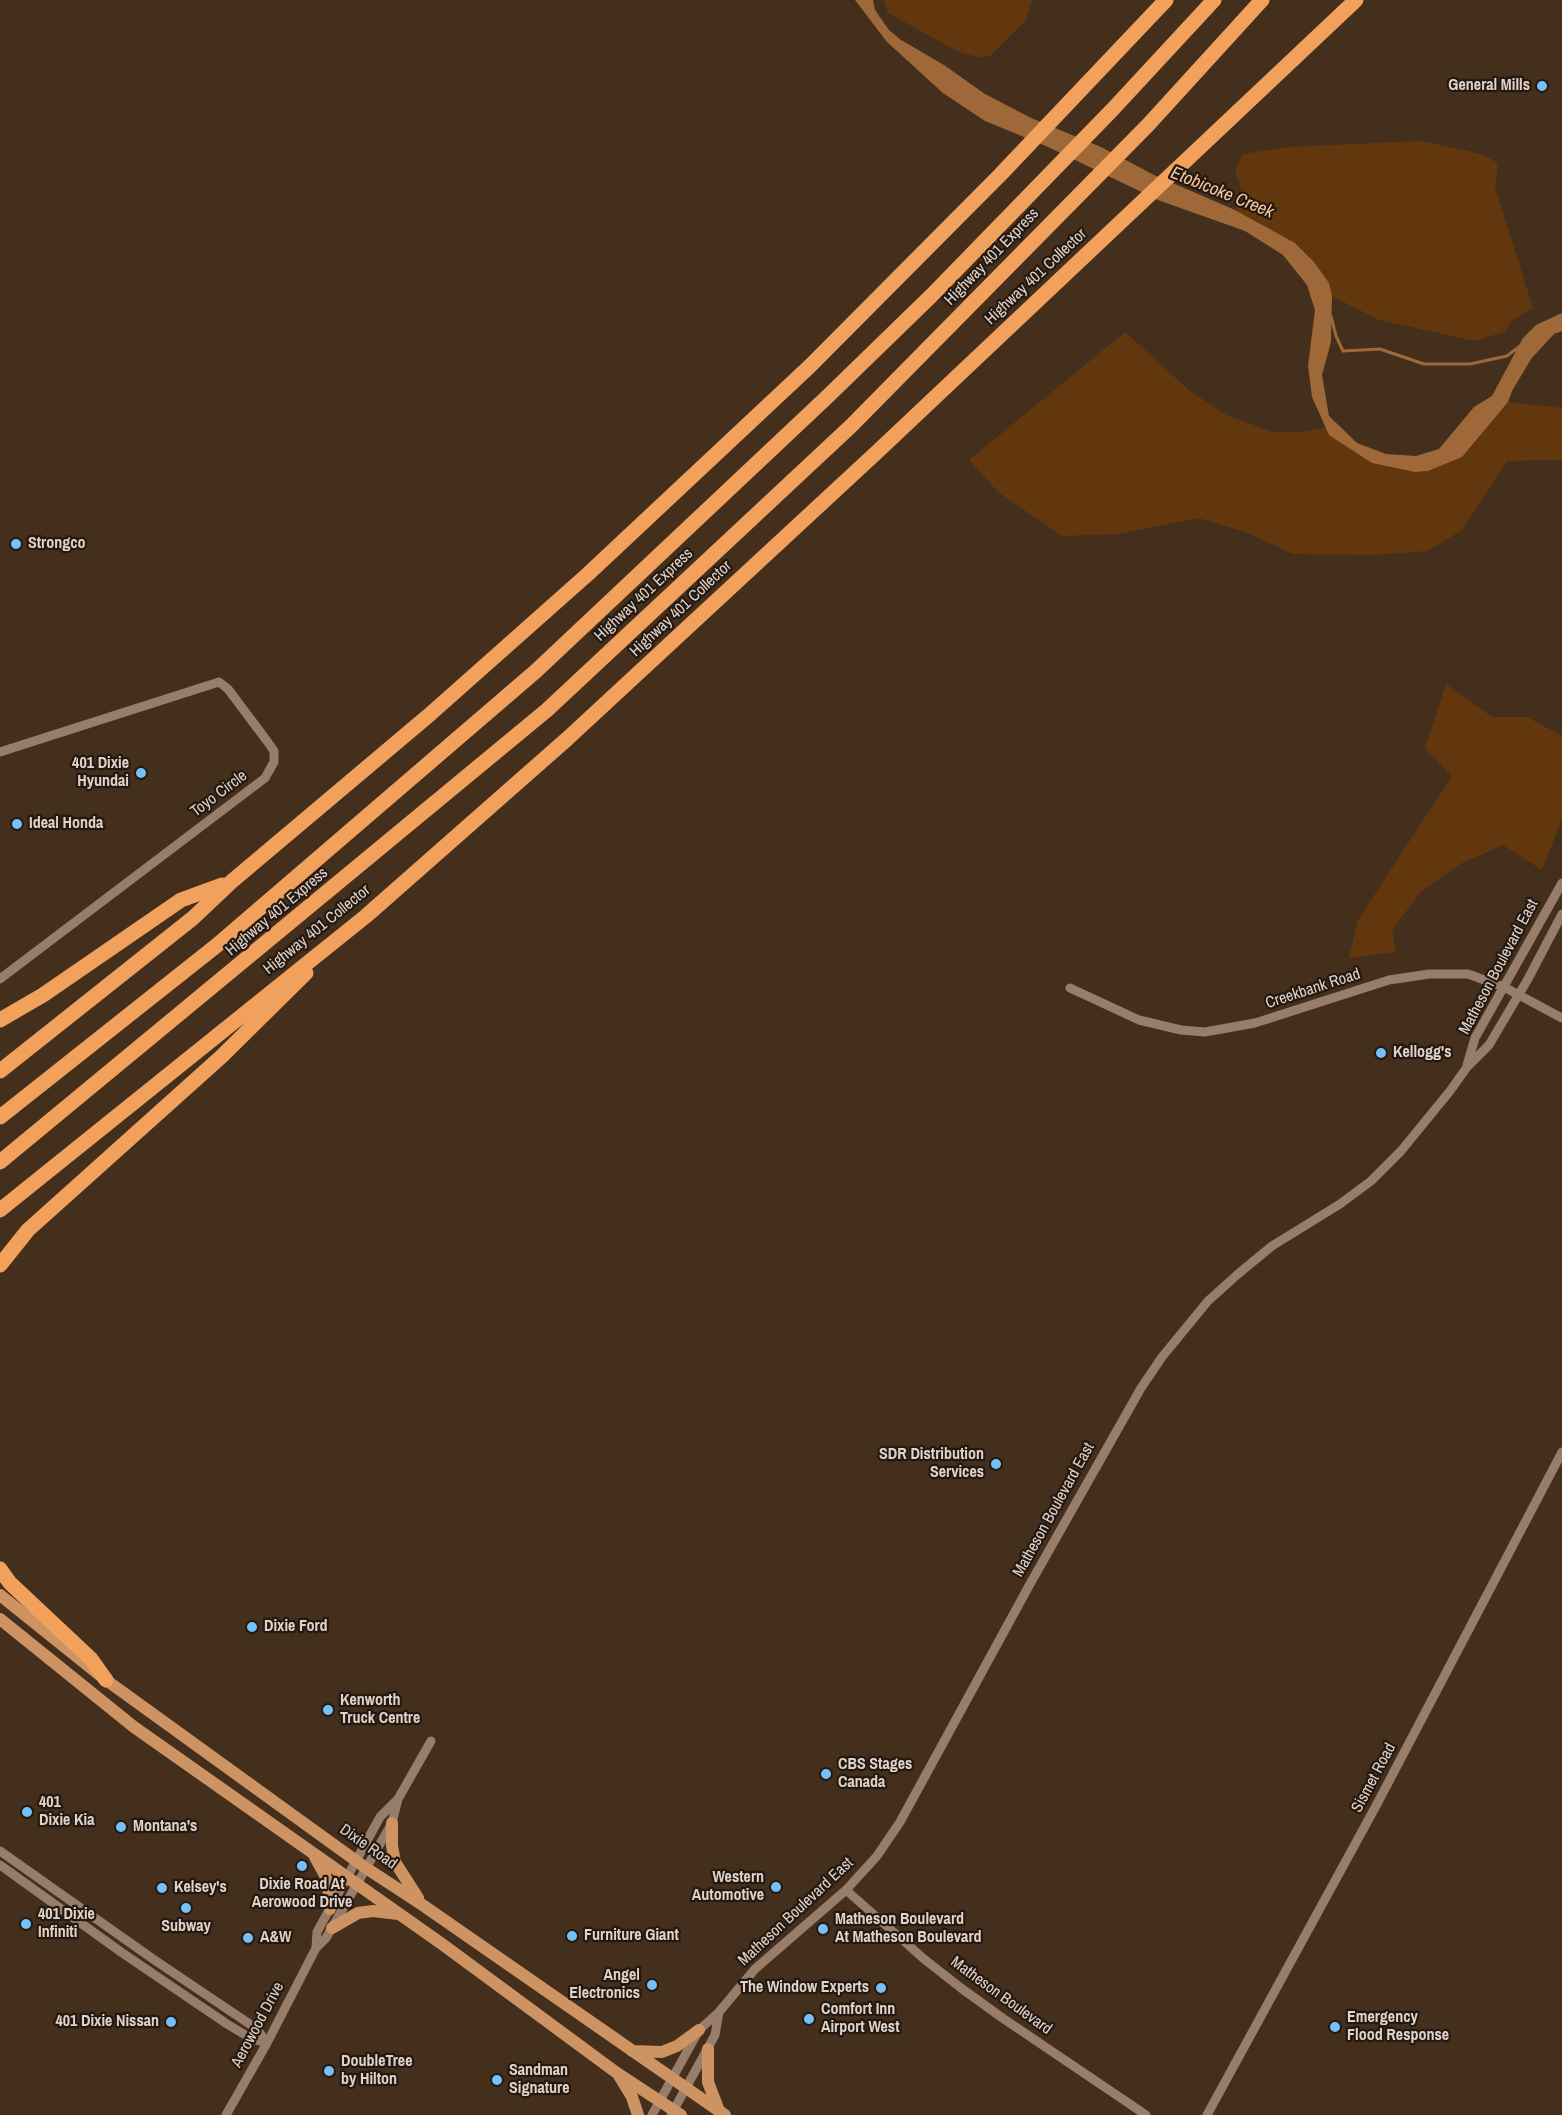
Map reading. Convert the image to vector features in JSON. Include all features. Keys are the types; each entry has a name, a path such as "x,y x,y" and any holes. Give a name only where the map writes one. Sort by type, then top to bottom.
{"highway":[{"path":"0,1071 192,918 231,882 428,716 588,574 810,366 1000,175 1166,0"},
{"name":"Highway 401 Express","path":"0,1117 216,946 536,671 835,390 931,296 1214,0"},
{"name":"Highway 401 Express","path":"0,1162 547,710 851,426 1148,124 1262,0"},
{"name":"Highway 401 Collector","path":"0,1210 366,915 567,739 877,452 1356,0"},
{"path":"0,1020 43,995 181,900 231,882"},
{"path":"0,1264 28,1230 222,1056 366,915"},
{"path":"0,1569 10,1583 91,1659 106,1680"}],"main road":[{"name":"Dixie Road","path":"0,1595 106,1680 361,1864 722,2113"},
{"path":"0,1619 134,1727 399,1914 618,2073 660,2100 675,2113"},
{"path":"392,1823 395,1862 424,1906"},
{"path":"313,1853 326,1875 330,1909"},
{"path":"332,1928 357,1913 373,1911 399,1914"},
{"path":"631,2050 662,2052 677,2046 699,2030"},
{"path":"708,2049 708,2082 722,2113"},
{"path":"618,2073 632,2097 638,2115"}],"street":[{"name":"Toyo Circle","path":"0,752 219,682 228,689 274,751 274,762 265,778 0,979"},
{"name":"Matheson Boulevard East","path":"1467,1067 1475,1038 1562,883"},
{"name":"Matheson Boulevard East","path":"652,2115 699,2030 719,2012 755,1969 846,1890 877,1856 900,1822 1035,1574 1141,1388 1162,1357 1208,1301 1238,1274 1272,1246 1340,1204 1371,1181 1401,1151 1467,1067 1489,1046 1562,914"},
{"name":"Creekbank Road","path":"1070,988 1139,1020 1181,1030 1205,1032 1255,1023 1389,980 1429,974 1468,974 1519,994 1562,1018"},
{"name":"Sismet Road","path":"1207,2115 1377,1804 1562,1452"},
{"name":"Aerowood Drive","path":"316,1948 317,1932 330,1909 392,1823 398,1799 431,1741"},
{"name":"Aerowood Drive","path":"361,1864 380,1816 398,1799"},
{"path":"0,1851 257,2029 267,2043"},
{"path":"0,1865 121,1952 227,2024 252,2039 267,2043"},
{"name":"Aerowood Drive","path":"226,2115 267,2043 316,1948 332,1928 351,1881"},
{"name":"Matheson Boulevard","path":"846,1890 924,1959 961,1988 1146,2115"},
{"name":"Matheson Boulevard East","path":"675,2113 715,2035 719,2012"}],"shaded area":[{"name":"Etobicoke Creek","path":"855,0 873,0 875,10 889,30 985,94 1031,118 1101,147 1154,175 1235,210 1295,243 1314,262 1329,283 1332,296 1331,342 1322,375 1329,416 1357,443 1386,454 1416,456 1439,449 1474,407 1492,396 1523,338 1536,325 1562,313 1562,331 1554,334 1531,359 1508,402 1462,457 1428,471 1415,472 1372,463 1329,435 1312,397 1308,366 1315,310 1307,285 1283,255 1245,231 1158,200 1046,146 985,121 943,93 887,42"},
{"path":"884,0 1032,0 1026,20 990,56 978,57 959,52 888,13"},
{"path":"1422,141 1481,154 1498,163 1495,187 1533,308 1512,320 1504,332 1475,341 1379,320 1332,296 1329,283 1314,262 1295,243 1235,210 1241,189 1235,170 1243,154 1287,147"},
{"path":"1125,332 1190,391 1226,415 1273,432 1300,432 1333,426 1372,463 1415,472 1428,471 1462,457 1508,402 1562,408 1562,460 1507,461 1462,530 1428,551 1375,555 1293,554 1245,532 1199,518 1119,534 1062,536 998,492 969,460"},
{"path":"1446,684 1492,717 1527,717 1562,736 1562,819 1542,870 1503,845 1460,864 1421,892 1392,930 1396,952 1349,958 1358,920 1452,776 1425,748"}],"waterway":[{"path":"1331,316 1343,351 1380,349 1424,364 1470,364 1507,356 1520,346"}],"place":[{"name":"General Mills","path":"1542,86"},
{"name":"Strongco","path":"16,544"},
{"name":"401 Dixie Hyundai","path":"141,773"},
{"name":"Ideal Honda","path":"17,824"},
{"name":"Kellogg's","path":"1381,1053"},
{"name":"SDR Distribution Services","path":"996,1464"},
{"name":"Dixie Ford","path":"252,1627"},
{"name":"Kenworth Truck Centre","path":"328,1710"},
{"name":"CBS Stages Canada","path":"826,1774"},
{"name":"401 Dixie Kia","path":"27,1812"},
{"name":"Montana's","path":"121,1827"},
{"name":"Dixie Road At Aerowood Drive","path":"302,1866"},
{"name":"Western Automotive","path":"776,1887"},
{"name":"Kelsey's","path":"162,1888"},
{"name":"Subway","path":"186,1908"},
{"name":"401 Dixie Infiniti","path":"26,1924"},
{"name":"Matheson Boulevard At Matheson Boulevard","path":"823,1929"},
{"name":"Furniture Giant","path":"572,1936"},
{"name":"A&W","path":"248,1938"},
{"name":"Angel Electronics","path":"652,1985"},
{"name":"The Window Experts","path":"881,1988"},
{"name":"Comfort Inn Airport West","path":"809,2019"},
{"name":"401 Dixie Nissan","path":"171,2022"},
{"name":"Emergency Flood Response","path":"1335,2027"},
{"name":"DoubleTree by Hilton","path":"329,2071"},
{"name":"Sandman Signature","path":"497,2080"}]}
